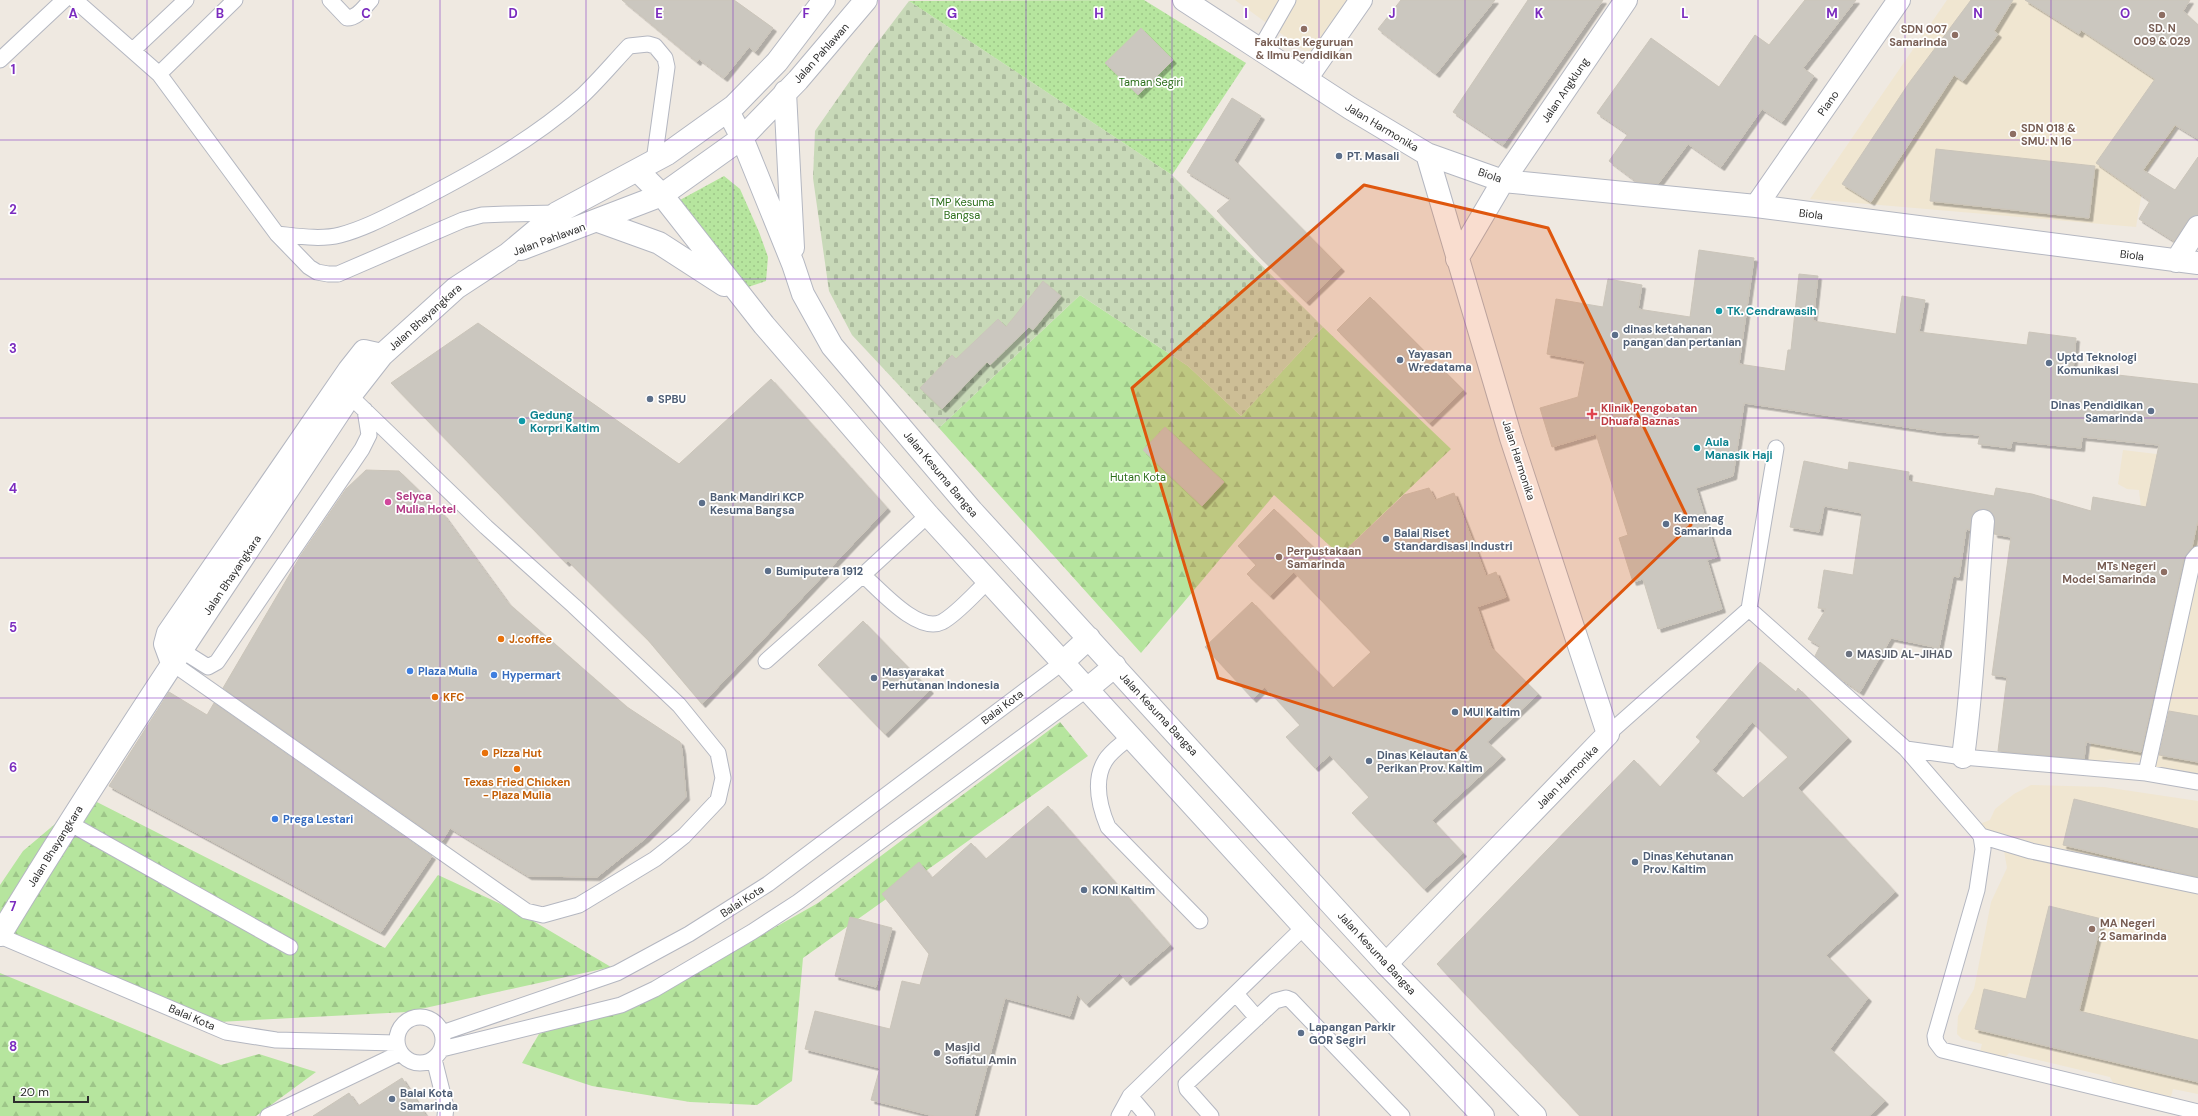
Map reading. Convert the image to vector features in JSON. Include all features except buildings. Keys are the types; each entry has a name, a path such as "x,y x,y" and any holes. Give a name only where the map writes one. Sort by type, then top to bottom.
{"street":[{"name":"Jalan Pahlawan","path":"508,254 557,213 646,166 728,111 777,62 824,0"},
{"name":"Jalan Pahlawan","path":"508,254 598,221 662,195 742,138 798,80 866,0"},
{"name":"Jalan Harmonika","path":"1184,0 1306,79 1427,154 1511,438 1608,734 1386,964"},
{"path":"1306,79 1361,0"},
{"name":"Jalan Angklung","path":"1457,259 1503,181 1626,0"},
{"name":"Piano","path":"1756,206 1899,0"},
{"path":"785,92 793,264"},
{"path":"728,111 742,138 793,264"},
{"name":"Biola","path":"1427,154 1503,181 1756,206 2198,263"},
{"path":"646,166 662,195 764,325 928,514 1063,662 1086,690 1304,927 1483,1116"},
{"path":"598,221 659,243 741,296"},
{"path":"2176,261 2198,227"},
{"name":"Jalan Bhayangkara","path":"0,936 69,823 177,656 358,403 382,355 456,288 508,254"},
{"name":"Jalan Kesuma Bangsa","path":"793,264 803,294 821,328 836,350 972,511 1386,964 1535,1116"},
{"path":"177,656 165,644 168,633 348,370 364,350 382,355"},
{"path":"1963,757 1969,716 1983,521"},
{"path":"1063,662 1089,638"},
{"path":"1086,690 1115,666"}],"lane":[{"path":"1,57 64,0"},
{"path":"75,0 159,74 277,234 309,267 317,272 338,274 463,220 482,215 557,213"},
{"path":"133,50 186,0"},
{"path":"159,74 234,0"},
{"path":"330,0 347,18 349,18 358,15 371,0"},
{"path":"1260,49 1288,0"},
{"path":"277,234 316,237 341,235 380,220 459,180 498,158 542,128 582,96 629,46 637,44 655,46 665,58 667,67 646,166"},
{"path":"177,656 208,667 217,662 362,450 370,435 358,403"},
{"path":"177,656 526,911 539,915 553,914 579,905 655,859 684,836 718,800 723,778 718,753 679,705 574,606 486,527 358,403"},
{"path":"1608,734 1749,609 1776,448"},
{"path":"766,662 863,576 928,514"},
{"path":"2146,773 2193,560 2198,554"},
{"path":"863,576 903,611 919,622 935,625 948,618 988,581"},
{"path":"1749,609 1906,749 1944,791 1981,836 1983,849 1977,890 1935,1036 1938,1046 1942,1050 2198,1112"},
{"name":"Balai Kota","path":"442,1033 618,973 690,934 768,884 1063,662"},
{"path":"433,1057 621,1005 655,989 752,932 798,902 1086,690"},
{"path":"1130,737 1106,760 1102,769 1099,801 1102,812 1108,827 1200,921"},
{"path":"1906,749 1963,757 2146,773 2198,782"},
{"path":"69,823 290,947"},
{"path":"1981,836 2031,851 2198,886"},
{"path":"1118,1116 1130,1096 1304,927"},
{"name":"Balai Kota","path":"0,936 226,1032 276,1040 398,1048 410,1062 433,1057"},
{"path":"1236,994 1257,1018"},
{"path":"1211,1116 1187,1089 1186,1084 1279,998 1291,1000 1402,1116"},
{"path":"268,1116 398,1048 398,1030 406,1021 418,1017 436,1022 442,1033 433,1057 446,1108 445,1116"},
{"path":"1130,1096 1147,1116"}],"highlighted area":[{"path":"1364,185 1548,228 1691,525 1454,753 1218,678 1132,388"}],"shaded area":[{"name":"Fakultas Keguruan & Ilmu Pendidikan","path":"1235,0 1355,0 1313,57"},
{"name":"SDN 018 & SMU. N 16","path":"1947,0 2107,0 2198,95 2145,174 2136,227 1810,199"},
{"name":"MTs Negeri Model Samarinda","path":"2123,450 2198,459 2198,774 2159,769 2154,764 2144,761 2128,763 2112,759 2092,763 2088,761 2110,636 2141,508 2139,490 2127,489 2118,484"},
{"name":"MA Negeri 2 Samarinda","path":"2031,785 2104,787 2198,801 2198,1094 2173,1089 2170,1100 2116,1088 2110,1077 2009,1053 2005,1058 1979,1055 1982,1044 1962,1039 1957,1034 1958,1016 1974,989 1991,902 2007,868 2004,851 1977,825 1990,820 1995,809 2014,794"}],"green space":[{"name":"Taman Segiri","path":"1144,0 1246,63 1172,175 909,1"},
{"name":"TMP Kesuma Bangsa","path":"909,1 1172,175 1323,327 1241,416 1188,366 1080,295 939,428 852,335 829,291 813,178 815,131 868,55"},
{"path":"724,176 740,189 768,257 766,281 748,287 681,220 680,200"},
{"name":"Hutan Kota","path":"1080,295 1188,366 1241,416 1323,327 1451,449 1340,555 1274,495 1141,653 939,428"},
{"path":"1060,722 1088,756 803,958 792,1081 757,1105 690,1102 592,1086 522,1063 539,1034 649,999 818,903"},
{"path":"87,797 385,948 438,875 518,912 611,967 407,1012 218,1022 0,927 0,885 23,851"},
{"path":"0,973 221,1065 259,1054 316,1072 256,1116 0,1116"}],"place":[{"name":"SD. N 009 & 029","path":"2162,15"},
{"name":"Fakultas Keguruan & Ilmu Pendidikan","path":"1304,29"},
{"name":"SDN 007 Samarinda","path":"1955,35"},
{"name":"SDN 018 & SMU. N 16","path":"2013,134"},
{"name":"PT. Masali","path":"1339,156"},
{"name":"TK. Cendrawasih","path":"1719,311"},
{"name":"dinas ketahanan pangan dan pertanian","path":"1615,335"},
{"name":"Yayasan Wredatama","path":"1400,360"},
{"name":"Uptd Teknologi Komunikasi","path":"2049,363"},
{"name":"SPBU","path":"650,399"},
{"name":"Dinas Pendidikan Samarinda","path":"2151,411"},
{"name":"Klinik Pengobatan Dhuafa Baznas","path":"1592,414"},
{"name":"Gedung Korpri Kaltim","path":"522,421"},
{"name":"Aula Manasik Haji","path":"1697,448"},
{"name":"Selyca Mulia Hotel","path":"388,502"},
{"name":"Bank Mandiri KCP Kesuma Bangsa","path":"702,503"},
{"name":"Kemenag Samarinda","path":"1666,524"},
{"name":"Balai Riset Standardisasi Industri","path":"1386,539"},
{"name":"Perpustakaan Samarinda","path":"1279,557"},
{"name":"Bumiputera 1912","path":"768,571"},
{"name":"MTs Negeri Model Samarinda","path":"2164,572"},
{"name":"J.coffee","path":"501,639"},
{"name":"MASJID AL-JIHAD","path":"1849,654"},
{"name":"Plaza Mulia","path":"410,671"},
{"name":"Hypermart","path":"494,675"},
{"name":"Masyarakat Perhutanan Indonesia","path":"874,678"},
{"name":"KFC","path":"435,697"},
{"name":"MUI Kaltim","path":"1455,712"},
{"name":"Pizza Hut","path":"485,753"},
{"name":"Dinas Kelautan & Perikan Prov. Kaltim","path":"1369,761"},
{"name":"Texas Fried Chicken - Plaza Mulia","path":"517,769"},
{"name":"Prega Lestari","path":"275,819"},
{"name":"Dinas Kehutanan Prov. Kaltim","path":"1635,862"},
{"name":"KONI Kaltim","path":"1084,890"},
{"name":"MA Negeri 2 Samarinda","path":"2092,929"},
{"name":"Lapangan Parkir GOR Segiri","path":"1301,1033"},
{"name":"Masjid Sofiatul Amin","path":"937,1053"},
{"name":"Balai Kota Samarinda","path":"392,1099"}]}
